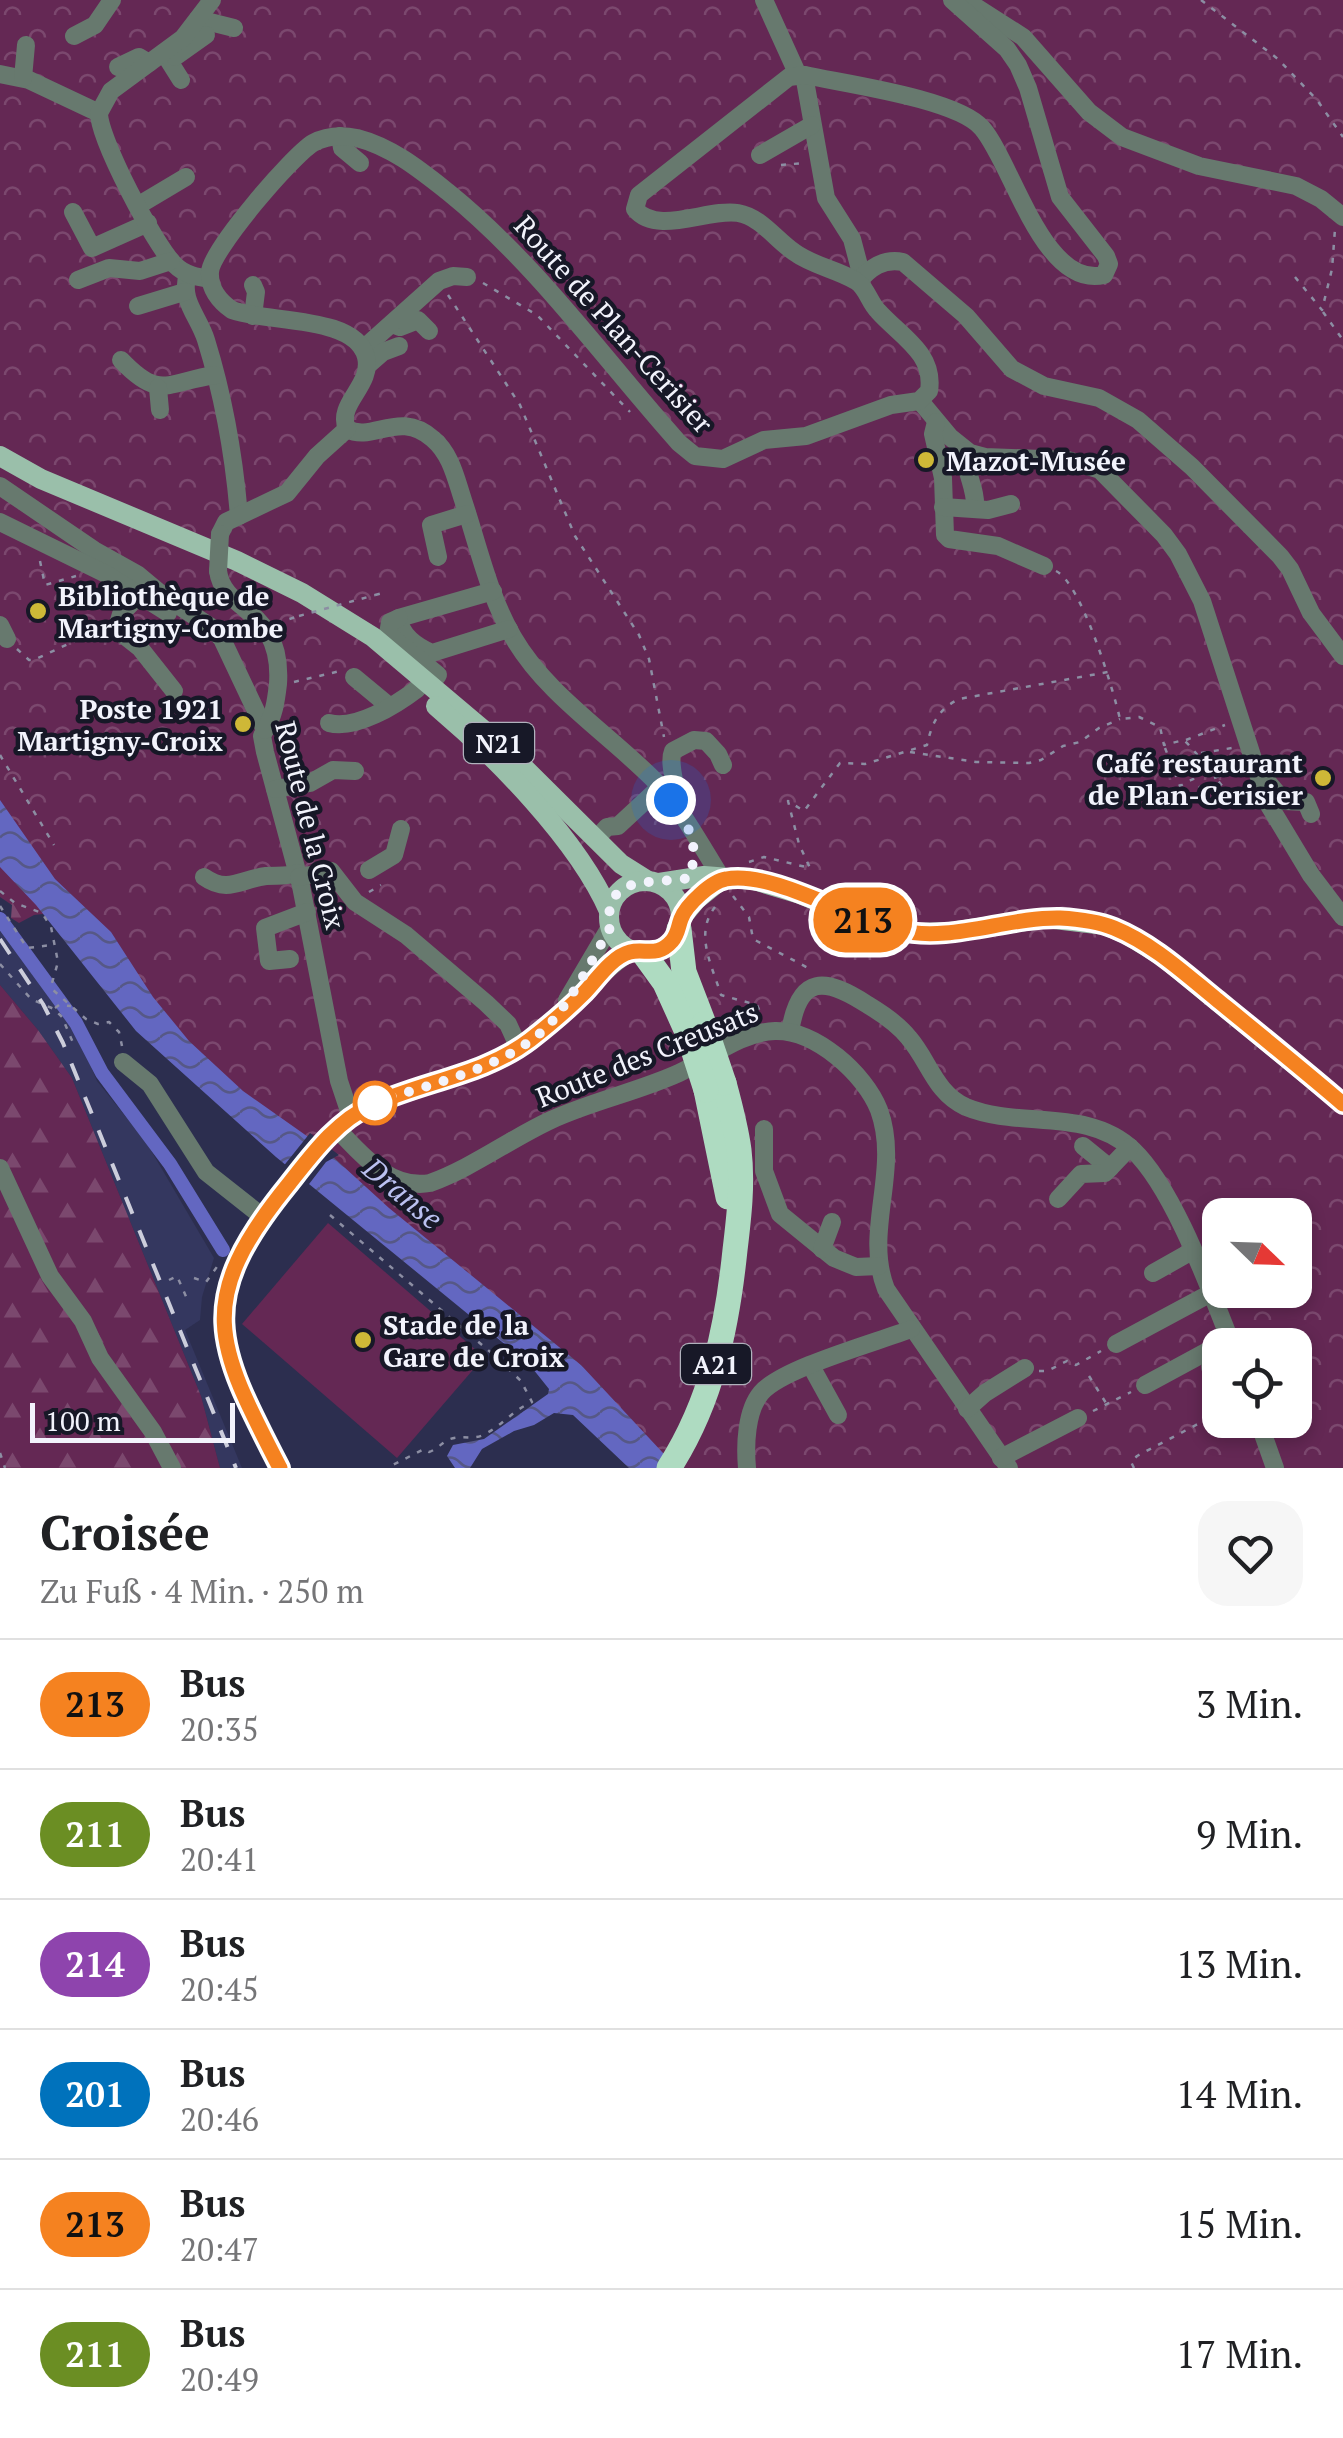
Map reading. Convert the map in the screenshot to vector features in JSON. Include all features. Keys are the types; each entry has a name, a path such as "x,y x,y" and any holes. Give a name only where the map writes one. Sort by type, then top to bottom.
{"highway":[{"name":"A21","path":"672,1464 702,1408 715,1368 729,1307 734,1262 715,1086 696,1029 684,972 680,923"},
{"name":"A21","path":"638,952 696,1029"}],"main road":[{"name":"N21","path":"0,456 40,479 237,560 338,618 358,640 428,683 509,753 621,864 673,894 680,923"},
{"name":"N21","path":"428,683 556,830 593,878 618,942 638,952"},
{"path":"609,919 614,897 622,888 689,878 778,886 864,920 912,933 951,932 1046,918 1105,925 1162,956 1343,1104"},
{"path":"638,952 667,945 696,900 726,879"}],"street":[{"path":"74,36 96,24 112,0"},
{"path":"212,0 202,27 111,91 99,113 102,136 186,283 206,340 241,445 239,516"},
{"path":"764,0 801,75 826,198 852,239 860,280 877,310 921,354 930,378 924,398 936,422 966,451 986,458 1068,460 1098,469 1118,484 1164,535 1202,601 1265,798 1311,876 1343,917"},
{"path":"937,0 955,18 967,8"},
{"path":"952,0 1023,37 1088,112 1122,137 1199,166 1296,186 1341,215"},
{"path":"860,280 804,258 743,214 654,220 635,209 638,194 759,113 784,80 801,75 944,106 972,118 998,150 1047,247 1082,272 1095,277 1104,275 1109,264 1106,256 1060,197 1018,65 967,8"},
{"path":"202,27 234,28"},
{"path":"23,78 26,45"},
{"path":"118,67 139,57 161,59 180,80"},
{"path":"0,74 23,78 99,113"},
{"path":"760,154 812,125"},
{"path":"360,163 342,148 340,136 319,140 296,157 222,244 211,264 210,279 226,306 253,316 337,329 353,337 365,358"},
{"name":"Route de Plan-Cerisier","path":"340,136 368,142 406,160 494,230 679,443 695,456 717,460 764,440 806,436 924,398"},
{"path":"139,205 186,177"},
{"path":"73,212 92,248 148,222"},
{"path":"78,280 108,268 140,271 171,260"},
{"path":"860,280 886,261 903,262 966,316 1012,369 1044,386 1108,402 1138,420 1192,467 1280,556 1312,614 1343,656"},
{"path":"467,277 452,276 439,281 392,323 365,358 362,386 343,420 347,428 359,433 398,425 424,432 447,456 509,629 540,674 666,794 726,879"},
{"path":"138,306 186,283 210,279"},
{"path":"253,316 260,288"},
{"path":"392,323 400,327 418,320 430,331"},
{"path":"365,358 398,346"},
{"path":"121,360 137,377 158,388 215,376"},
{"path":"158,388 160,410"},
{"path":"936,422 932,434 943,478 944,532 949,539 998,546 1044,566"},
{"path":"265,730 278,688 276,651 269,631 221,583 220,534 226,522 286,493 347,428"},
{"path":"966,451 975,509"},
{"name":"Route de la Croix","path":"0,486 94,550 137,574 222,639 265,730 263,742 307,912 339,1080 338,1129"},
{"path":"943,507 994,510 1011,504"},
{"path":"438,557 431,525 467,514"},
{"path":"0,522 106,574 201,633 222,639"},
{"path":"329,723 345,725 428,683 388,634 390,622 493,591"},
{"path":"139,595 122,614 118,624 121,633 140,648 174,691"},
{"path":"398,618 404,634 432,654 509,629"},
{"path":"354,677 389,706"},
{"path":"596,840 607,827 618,826 666,794 676,796 670,759 673,751 694,740 706,741 723,766"},
{"path":"275,790 310,782 327,762 356,771"},
{"path":"1256,772 1284,801 1306,802 1312,814"},
{"path":"369,870 394,855 401,829"},
{"path":"689,878 696,857 692,834"},
{"path":"204,877 228,887 268,876 330,871 350,898 406,936 508,1024 524,1044"},
{"path":"290,959 269,961 265,928 307,912"},
{"path":"556,1017 609,919"},
{"path":"280,1468 225,1346 230,1277 262,1217 338,1129 373,1104 477,1068 524,1044 611,966 638,952"},
{"path":"790,1032 800,997 821,984 832,985 892,1021 909,1037 942,1089 964,1106 992,1114 1089,1126 1130,1147 1158,1182 1202,1274"},
{"name":"Route des Creusats","path":"338,1129 392,1178 410,1185 430,1183 554,1118 680,1072 765,1032 790,1032 834,1055 865,1085 877,1106 887,1156 877,1241 879,1266 890,1298 1007,1465"},
{"path":"123,1062 150,1084 206,1172 262,1217"},
{"path":"764,1130 764,1171 780,1214 846,1264 879,1266"},
{"path":"1084,1146 1110,1168"},
{"path":"1058,1199 1080,1174 1100,1175 1130,1147"},
{"path":"0,1168 50,1276 88,1328 100,1358 153,1432 172,1468"},
{"path":"822,1249 832,1222"},
{"path":"1153,1273 1192,1251"},
{"path":"1116,1344 1202,1296"},
{"path":"747,1468 750,1418 758,1396 782,1378 911,1329"},
{"path":"1146,1385 1202,1357"},
{"path":"811,1366 838,1415"},
{"path":"967,1409 984,1393 1025,1368"},
{"path":"1007,1465 1078,1418"},
{"path":"1264,1438 1274,1468"}],"path":[{"path":"1200,0 1278,59 1317,100 1343,138"},
{"path":"781,164 798,161 820,165"},
{"path":"1322,310 1341,215"},
{"path":"467,277 536,315 630,412"},
{"path":"1294,277 1343,340"},
{"path":"439,281 520,404 581,547 639,635 653,674 664,737"},
{"path":"38,552 44,585 82,574"},
{"path":"1044,566 1063,575 1070,584 1108,672 1120,719"},
{"path":"269,631 278,622 386,592"},
{"path":"3,632 31,661 98,629 118,624"},
{"path":"278,688 338,670 354,677"},
{"path":"726,879 729,866 742,868 764,857 810,868 788,801 804,811 840,763 865,764 927,745 936,718 944,707 960,699 1108,672"},
{"path":"909,751 958,760 1029,764 1120,719 1139,717 1160,727 1180,786 1194,779 1208,798 1223,790"},
{"path":"1164,745 1239,720"},
{"path":"1184,740 1223,790 1244,807 1265,798"},
{"path":"1198,754 1248,743"},
{"path":"0,755 54,846"},
{"path":"1214,778 1231,770 1256,772"},
{"path":"0,890 15,903 42,913 51,927 58,962 53,990 86,1020 109,1022 119,1032 123,1062"},
{"path":"765,1032 757,1006 722,995 703,939 706,919 720,900 732,894 740,902 750,916 750,932 758,944 792,957 820,974"},
{"path":"0,906 26,948 53,945"},
{"path":"0,964 31,999 62,1017 74,1045"},
{"path":"54,1009 59,1005 70,1006"},
{"path":"330,1215 495,1356 521,1381 532,1402 519,1407 508,1420 479,1438 450,1438 436,1450 424,1449 387,1468"},
{"path":"194,1278 206,1282 220,1264"},
{"path":"169,1280 178,1276 188,1302"},
{"path":"1025,1368 1047,1372 1067,1360 1076,1366 1116,1344"},
{"path":"1089,1376 1107,1404"},
{"path":"1078,1418 1146,1385"},
{"path":"1134,1468 1131,1462 1136,1456 1202,1419"},
{"path":"0,1453 5,1468"}],"shaded area":[{"path":"0,931 71,1021 97,1081 146,1142 214,1258 202,1297 200,1320 185,1330 242,1468 220,1468 201,1396 72,1078 0,985"}],"green space":[{"path":"0,0 1343,0 1343,1468 645,1468 159,1031 0,827"},
{"path":"0,849 51,913 34,915 19,923 11,918 12,905 0,897"},
{"path":"0,985 72,1078 201,1396 220,1468 0,1468"},
{"name":"Stade de la Gare de Croix","path":"328,1223 484,1357 397,1458 242,1324"}],"water":[{"name":"Dranse","path":"0,800 55,879 111,932 153,997 189,1041 243,1091 321,1146 389,1208 581,1365 677,1468 629,1468 573,1415 554,1413 482,1449 470,1468 455,1468 447,1456 453,1445 484,1439 548,1394 549,1389 529,1364 276,1157 136,1031 36,905 0,867"}],"pier":[{"path":"310,1133 339,1155 326,1162 306,1188 282,1168"}],"waterway":[{"path":"0,919 76,1023 102,1073 170,1164 223,1250"}],"railway":[{"path":"0,939 43,1004 63,1043 236,1468"}],"bus line":[{"name":"213","path":"280,1468 254,1418 225,1346 224,1310 230,1277 262,1217 316,1150 351,1117 373,1104 477,1068 519,1048 618,960 632,951 652,952 667,945 696,900 722,879 778,886 880,926 912,933 951,932 1046,918 1105,925 1162,956 1343,1104"}],"place":[{"name":"Mazot-Musée","path":"926,460"},
{"name":"Bibliothèque de Martigny-Combe","path":"38,611"},
{"name":"Poste 1921 Martigny-Croix","path":"243,724"},
{"name":"Café restaurant de Plan-Cerisier","path":"1323,778"},
{"name":"Stade de la Gare de Croix","path":"363,1340"}],"route":[{"path":"375,1103 500,1058 556,1017 610,928 609,910 618,892 633,882 659,884 689,878 696,857 692,834 671,800"}]}
